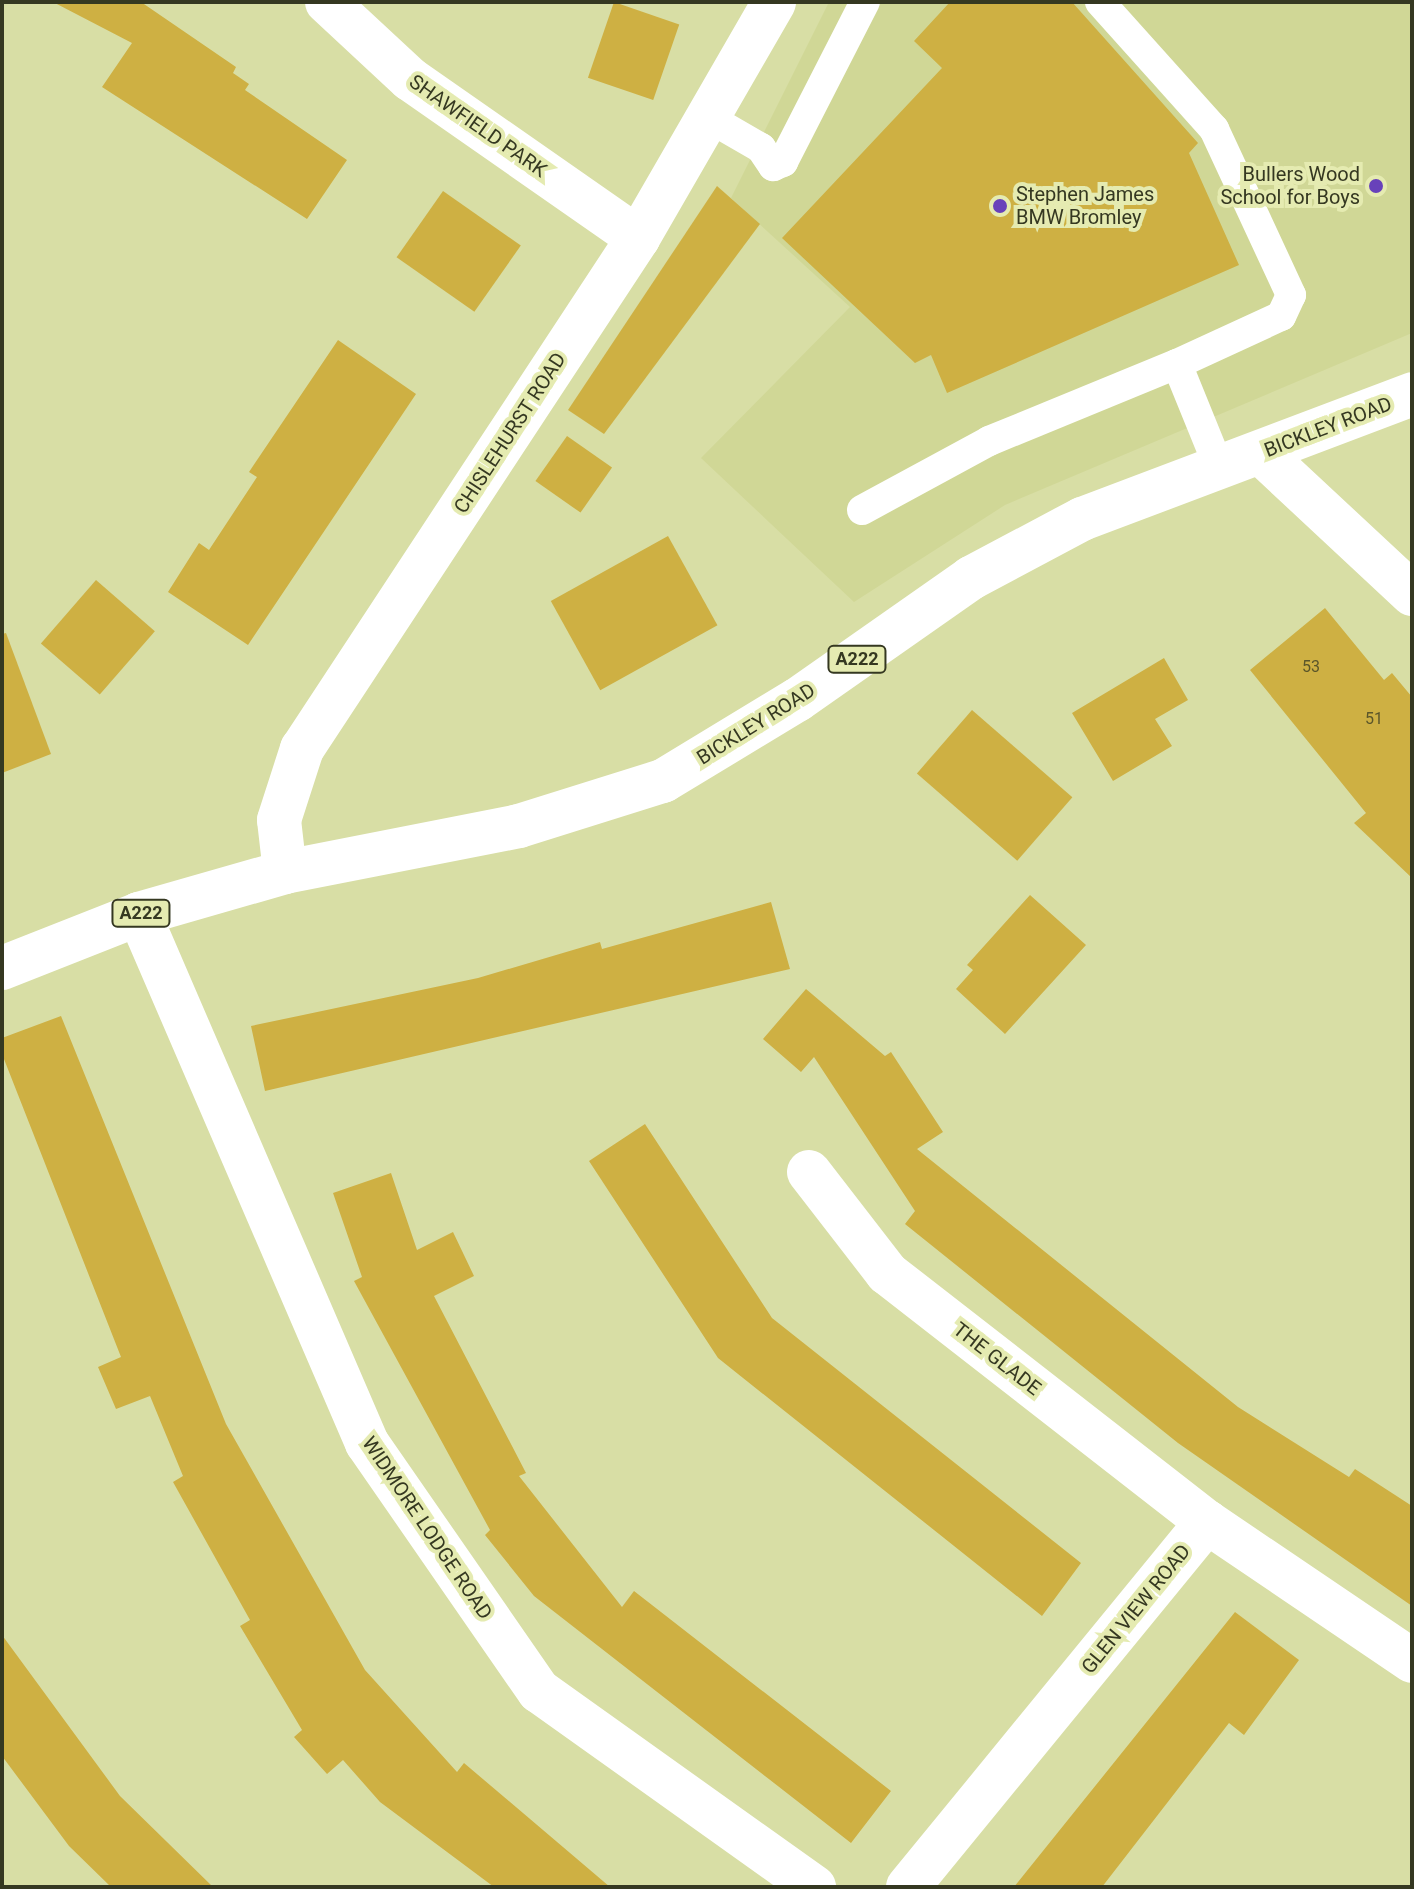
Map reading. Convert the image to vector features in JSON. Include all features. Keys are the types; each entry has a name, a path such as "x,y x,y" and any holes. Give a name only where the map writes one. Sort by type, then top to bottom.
{"street":[{"name":"SHAWFIELD PARK","path":"327,2 410,79 638,238"},
{"name":"CHISLEHURST ROAD","path":"285,872 279,820 302,749 638,238 774,2"},
{"name":"BICKLEY ROAD","path":"285,872 519,826 663,781 797,700 971,578 1082,519 1220,470 1412,394"},
{"path":"1261,453 1412,594"},
{"name":"A222","path":"2,968 139,914 285,872"},
{"name":"WIDMORE LODGE ROAD","path":"139,914 367,1443 539,1691 814,1887"},
{"name":"THE GLADE","path":"809,1172 887,1273 1207,1522"},
{"path":"1207,1522 1412,1661"},
{"name":"GLEN VIEW ROAD","path":"908,1887 1207,1522"}],"lane":[{"path":"709,118 761,148 773,166 783,162 865,2"},
{"path":"862,510 989,441 1177,364 1281,316 1291,308 1291,295 1214,129 1100,2"},
{"path":"1177,364 1220,470"}],"shaded area":[{"path":"829,2 1412,2 1412,333 1005,505 854,602 701,458 850,307 731,198"}],"building":[{"path":"53,2 141,2 236,67 233,73 249,84 245,90 347,160 307,219 102,87 132,43"},
{"path":"614,2 679,24 653,100 588,78"},
{"path":"950,2 1072,2 1198,143 1189,153 1239,265 947,393 931,355 915,363 782,238 942,68 914,41"},
{"path":"717,186 760,224 604,434 568,410"},
{"path":"443,191 521,245 474,312 397,257"},
{"path":"338,340 416,394 248,645 168,592 199,543 209,550 257,477 249,472"},
{"path":"567,436 612,468 581,513 535,481"},
{"path":"668,536 717,625 600,690 551,601"},
{"path":"96,580 155,631 100,695 41,643"},
{"path":"1325,608 1384,680 1392,673 1412,697 1412,878 1354,823 1366,813 1250,670"},
{"path":"6,633 51,754 2,773 2,634"},
{"path":"1164,658 1188,700 1155,719 1172,746 1113,781 1072,713"},
{"path":"972,710 1072,797 1017,861 917,773"},
{"path":"1030,895 1086,945 1005,1034 956,989 973,970 967,965"},
{"path":"771,902 790,969 265,1091 251,1026 478,978 600,942 602,949"},
{"path":"806,989 885,1056 891,1052 943,1132 917,1149 1238,1407 1349,1477 1355,1469 1412,1506 1412,1606 1178,1443 905,1224 915,1211 814,1057 801,1072 763,1039"},
{"path":"61,1016 226,1424 365,1670 457,1772 464,1763 610,1887 494,1887 380,1802 343,1760 327,1774 294,1737 302,1730 240,1626 250,1620 173,1482 183,1476 150,1396 116,1409 98,1367 121,1357 2,1054 2,1038"},
{"path":"645,1124 772,1318 1081,1563 1042,1616 718,1358 589,1161"},
{"path":"391,1173 417,1250 453,1232 474,1276 434,1296 526,1473 519,1476 622,1607 634,1591 891,1791 851,1843 534,1596 485,1535 490,1530 354,1281 362,1277 333,1193"},
{"path":"1235,1612 1299,1660 1244,1735 1229,1723 1102,1887 1014,1887"},
{"path":"2,1635 120,1796 213,1887 111,1887 69,1846 2,1756"}],"place":[{"name":"Bullers Wood School for Boys","path":"1376,186"},
{"name":"Stephen James BMW Bromley","path":"1000,206"}]}
